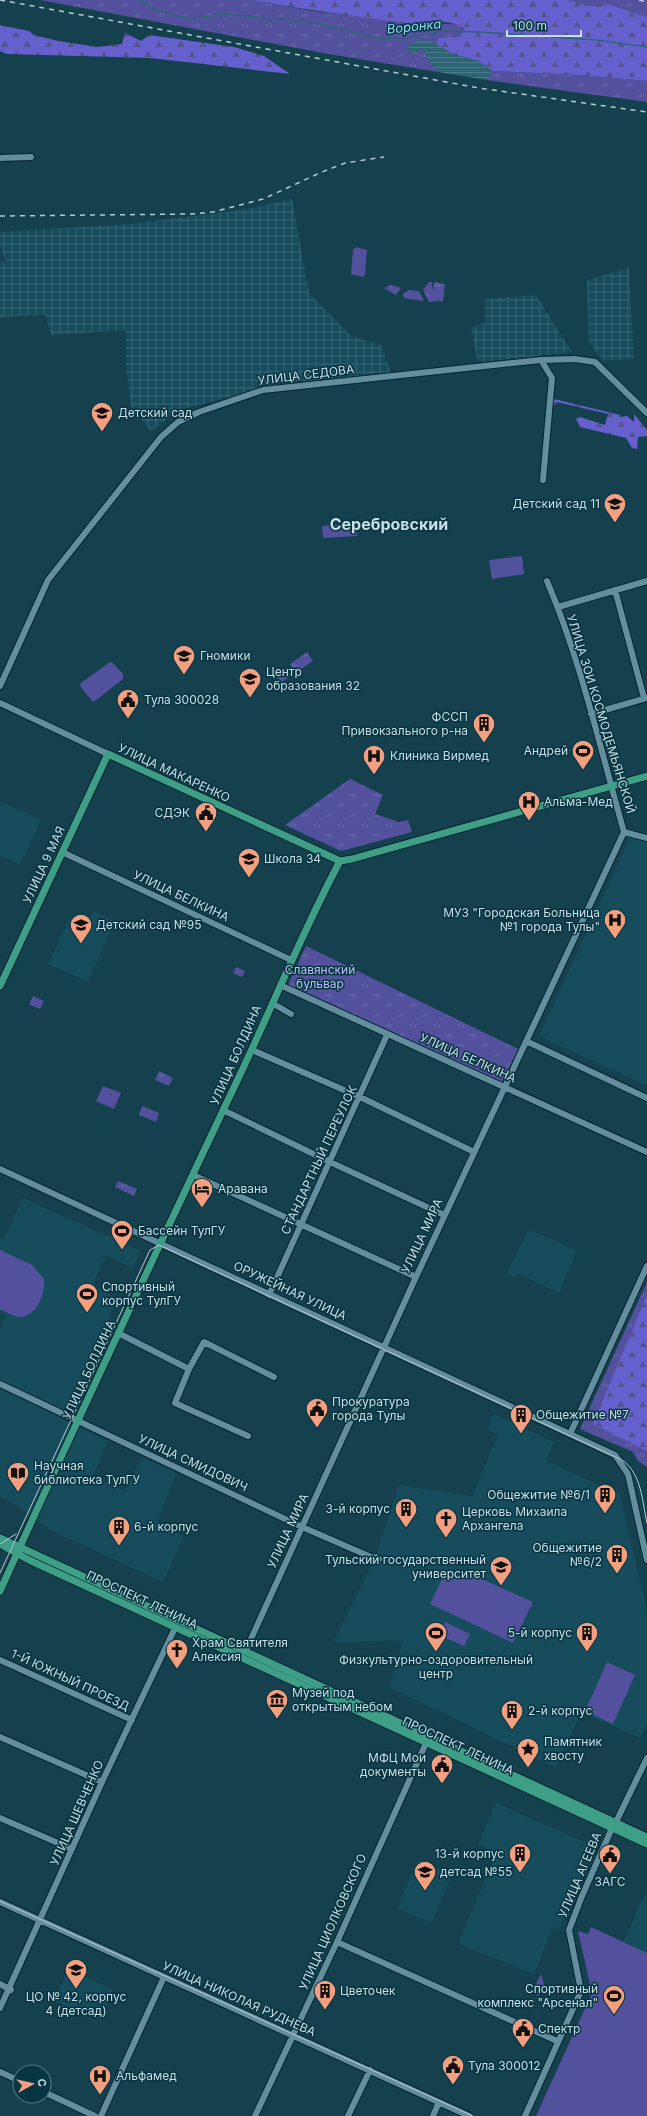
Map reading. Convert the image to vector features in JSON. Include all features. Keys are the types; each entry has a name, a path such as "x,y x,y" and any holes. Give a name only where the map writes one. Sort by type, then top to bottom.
{"main road":[{"name":"УЛИЦА 9 МАЯ","path":"0,986 108,754"},
{"name":"УЛИЦА МАКАРЕНКО","path":"108,754 340,861"},
{"path":"340,861 360,857 647,776"},
{"name":"УЛИЦА БОЛДИНА","path":"0,1591 118,1333 162,1243 252,1050 291,960 340,861"},
{"name":"ПРОСПЕКТ ЛЕНИНА","path":"0,1538 18,1550 175,1628 243,1656"},
{"name":"ПРОСПЕКТ ЛЕНИНА","path":"0,1544 18,1550 243,1656 614,1825 647,1837"},
{"name":"ПРОСПЕКТ ЛЕНИНА","path":"614,1825 647,1844"}],"street":[{"path":"0,158 31,157"},
{"name":"УЛИЦА СЕДОВА","path":"0,686 48,580 161,437 178,422 199,412 263,390 541,360 575,359 595,362 647,413"},
{"path":"541,360 552,378 543,480"},
{"name":"УЛИЦА ЗОИ КОСМОДЕМЬЯНСКОЙ","path":"547,581 558,607 591,714 624,832 647,838"},
{"path":"558,607 647,581"},
{"path":"591,714 646,698 616,590"},
{"name":"УЛИЦА МАКАРЕНКО","path":"0,703 108,754"},
{"name":"УЛИЦА МИРА","path":"243,1656 444,1215 624,832"},
{"name":"УЛИЦА БЕЛКИНА","path":"62,852 291,960"},
{"name":"УЛИЦА БЕЛКИНА","path":"280,985 647,1152"},
{"path":"272,1003 291,1014"},
{"name":"СТАНДАРТНЫЙ ПЕРЕУЛОК","path":"269,1294 387,1035"},
{"path":"526,1041 647,1098"},
{"path":"252,1050 360,1097 474,1152"},
{"path":"224,1110 330,1162 444,1215"},
{"name":"ОРУЖЕЙНАЯ УЛИЦА","path":"0,1169 162,1243 615,1455 622,1464 630,1484 647,1560"},
{"path":"193,1175 416,1277"},
{"path":"570,1434 647,1266"},
{"path":"118,1333 189,1369"},
{"path":"248,1436 175,1402 189,1369 204,1342 274,1377"},
{"name":"УЛИЦА СМИДОВИЧ","path":"0,1384 302,1527 371,1557 379,1559"},
{"name":"УЛИЦА ШЕВЧЕНКО","path":"0,2008 10,1989 102,1782 175,1628"},
{"name":"1-Й ЮЖНЫЙ ПРОЕЗД","path":"0,1660 132,1720"},
{"path":"0,1737 102,1782"},
{"name":"УЛИЦА ЦИОЛКОВСКОГО","path":"255,2116 337,1942 428,1740"},
{"name":"УЛИЦА АГЕЕВА","path":"525,2116 581,1991 569,1930 579,1902 614,1825 647,1758"},
{"path":"0,1818 72,1849"},
{"name":"УЛИЦА НИКОЛАЯ РУДНЕВА","path":"0,1902 469,2116"},
{"path":"337,1942 558,2041"},
{"path":"101,2116 164,1977"},
{"path":"0,1984 10,1989"},
{"path":"348,2116 370,2070"},
{"path":"0,2072 12,2077"},
{"path":"52,2096 95,2116"},
{"path":"433,2116 439,2102"}],"shaded area":[{"path":"416,42 432,42 455,55 478,61 492,71 487,80 438,72 433,67 422,49 415,54 408,51 407,46"},
{"path":"292,199 309,293 351,336 381,345 391,373 319,380 242,394 179,410 151,431 131,406 126,369 126,330 51,335 45,315 0,317 0,262 6,262 0,246 0,232 130,224 242,210"},
{"path":"629,268 634,359 604,361 589,343 587,280"},
{"path":"536,295 572,352 478,363 471,328 485,323 485,299"},
{"path":"0,801 41,820 20,865 0,856"},
{"name":"МУЗ \"Городская Больница №1 города Тулы\"","path":"631,835 647,843 647,1086 539,1036"},
{"name":"Детский сад №95","path":"93,911 115,921 88,982 48,964 69,919 86,926"},
{"path":"23,1198 141,1251 133,1268 106,1256 92,1286 118,1298 62,1419 108,1441 93,1476 125,1491 142,1457 177,1473 157,1522 184,1537 163,1582 52,1531 16,1505 0,1497 0,1329 6,1316 0,1313 0,1239 3,1240"},
{"path":"529,1229 577,1251 559,1293 518,1274 516,1277 507,1273"},
{"name":"Тульский государственный университет","path":"494,1414 554,1442 546,1461 620,1494 647,1611 647,1724 640,1738 581,1712 556,1768 389,1687 403,1640 333,1643 373,1563 399,1485 472,1496 498,1435 487,1429"},
{"path":"496,1803 594,1846 559,1929 553,1927 534,1974 458,1944 496,1854 478,1844"},
{"name":"детсад №55","path":"418,1860 452,1875 431,1923 397,1908"},
{"path":"645,1894 647,1895 647,1953 623,1942"},
{"path":"68,1969 113,1989 101,2020 54,2001"}],"green space":[{"path":"40,0 251,0 313,11 409,23 457,24 464,28 461,36 438,38 438,46 432,42 416,42 430,59 434,68 438,72 323,53"},
{"path":"251,0 568,0 586,6 611,5 647,17 647,81 579,75 492,71 478,61 455,55 438,46 438,38 461,36 464,28 458,25 444,22 407,23 388,21"},
{"path":"568,0 647,0 647,17 611,5 586,6"},
{"path":"0,25 29,31 34,35 58,41 98,47 122,44 125,33 141,41 149,35 234,47 264,56 290,74 150,58 7,54 0,51"},
{"path":"492,71 579,75 647,81 647,102 487,80"},
{"path":"356,247 367,250 365,275 363,277 351,274 353,250"},
{"path":"429,282 432,282 433,290 438,301 429,302 423,290"},
{"path":"434,282 445,284 443,302 439,301 434,293"},
{"path":"391,285 401,288 396,295 384,288"},
{"path":"409,290 419,291 424,301 404,298 403,294"},
{"path":"554,399 620,415 620,417 627,416 634,422 634,414 647,430 647,436 638,437 637,449 632,448 626,438 580,427 576,419 580,417 605,425 608,414 557,402 553,407"},
{"path":"356,523 357,536 323,538 322,526"},
{"path":"522,556 524,574 492,579 489,560"},
{"path":"307,652 313,661 296,673 290,664"},
{"path":"110,662 113,663 123,674 123,679 95,701 92,701 80,686 81,683"},
{"path":"286,668 292,675 281,683 276,676"},
{"path":"350,779 383,795 375,814 399,822 408,820 412,832 341,851 285,825"},
{"name":"Славянский бульвар","path":"306,946 518,1049 502,1082 284,985 288,985"},
{"path":"236,967 245,971 242,977 233,973"},
{"path":"33,996 44,1001 40,1009 29,1004"},
{"path":"159,1071 173,1078 169,1086 155,1080"},
{"path":"103,1086 121,1093 114,1109 96,1101"},
{"path":"142,1106 159,1113 156,1122 139,1115"},
{"path":"118,1181 137,1189 134,1196 115,1187"},
{"path":"0,1250 32,1265 44,1279 44,1290 42,1296 36,1308 27,1316 16,1316 0,1309"},
{"path":"647,1282 647,1467 638,1461 633,1452 580,1429"},
{"path":"647,1295 647,1451 593,1424"},
{"path":"462,1570 533,1602 513,1643 430,1604 444,1575"},
{"path":"445,1622 470,1634 464,1646 439,1635"},
{"path":"607,1662 635,1675 613,1724 585,1711"},
{"name":"Спортивный комплекс \"Арсенал\"","path":"591,1927 647,1953 647,2116 536,2116 592,1993 578,1931 588,1934"},
{"path":"541,1974 544,1985 539,1996 532,1992"}],"waterway":[{"name":"Воронка","path":"141,0 154,9 177,16 194,18 225,14 256,17 269,20 287,19 331,26 378,39 413,37 442,31 481,32 596,40 647,47"}],"tram line":[{"path":"0,1573 150,1250 159,1245 622,1460 629,1466 637,1480 647,1523"},
{"path":"0,1544 16,1534"},
{"path":"0,1901 473,2116"}],"railway":[{"path":"0,0 479,88 647,112"},
{"path":"639,0 647,2"},
{"path":"0,216 191,214 213,212 263,199 345,163 384,157"}],"place":[{"name":"Детский сад","path":"102,432"},
{"name":"Детский сад 11","path":"615,524"},
{"name":"Гномики","path":"184,676"},
{"name":"Центр образования 32","path":"250,698"},
{"name":"Тула 300028","path":"128,720"},
{"name":"ФССП Привокзального р-на","path":"484,744"},
{"name":"Андрей","path":"583,770"},
{"name":"Клиника Вирмед","path":"374,776"},
{"name":"Альма-Мед","path":"529,822"},
{"name":"СДЭК","path":"206,832"},
{"name":"Школа 34","path":"249,878"},
{"name":"МУЗ \"Городская Больница №1 города Тулы\"","path":"615,940"},
{"name":"Детский сад №95","path":"81,944"},
{"name":"Аравана","path":"202,1208"},
{"name":"Бассейн ТулГУ","path":"122,1250"},
{"name":"Спортивный корпус ТулГУ","path":"87,1314"},
{"name":"Прокуратура города Тулы","path":"317,1428"},
{"name":"Общежитие №7","path":"521,1434"},
{"name":"Научная библиотека ТулГУ","path":"18,1492"},
{"name":"Общежитие №6/1","path":"605,1514"},
{"name":"3-й корпус","path":"406,1528"},
{"name":"Церковь Михаила Архангела","path":"446,1538"},
{"name":"6-й корпус","path":"119,1546"},
{"name":"Общежитие №6/2","path":"617,1574"},
{"name":"Тульский государственный университет","path":"501,1586"},
{"name":"Физкультурно-оздоровительный центр","path":"436,1652"},
{"name":"5-й корпус","path":"587,1652"},
{"name":"Храм Святителя Алексия","path":"177,1670"},
{"name":"Музей под открытым небом","path":"277,1720"},
{"name":"2-й корпус","path":"512,1730"},
{"name":"Памятник хвосту","path":"528,1768"},
{"name":"МФЦ Мои документы","path":"442,1784"},
{"name":"13-й корпус","path":"520,1874"},
{"name":"ЗАГС","path":"610,1874"},
{"name":"детсад №55","path":"425,1892"},
{"name":"ЦО № 42, корпус 4 (детсад)","path":"76,1990"},
{"name":"Цветочек","path":"325,2010"},
{"name":"Спортивный комплекс \"Арсенал\"","path":"614,2016"},
{"name":"Спектр","path":"523,2048"},
{"name":"Тула 300012","path":"453,2086"},
{"name":"Альфамед","path":"100,2096"}],"district":[{"name":"Серебровский","path":"389,524"}]}
